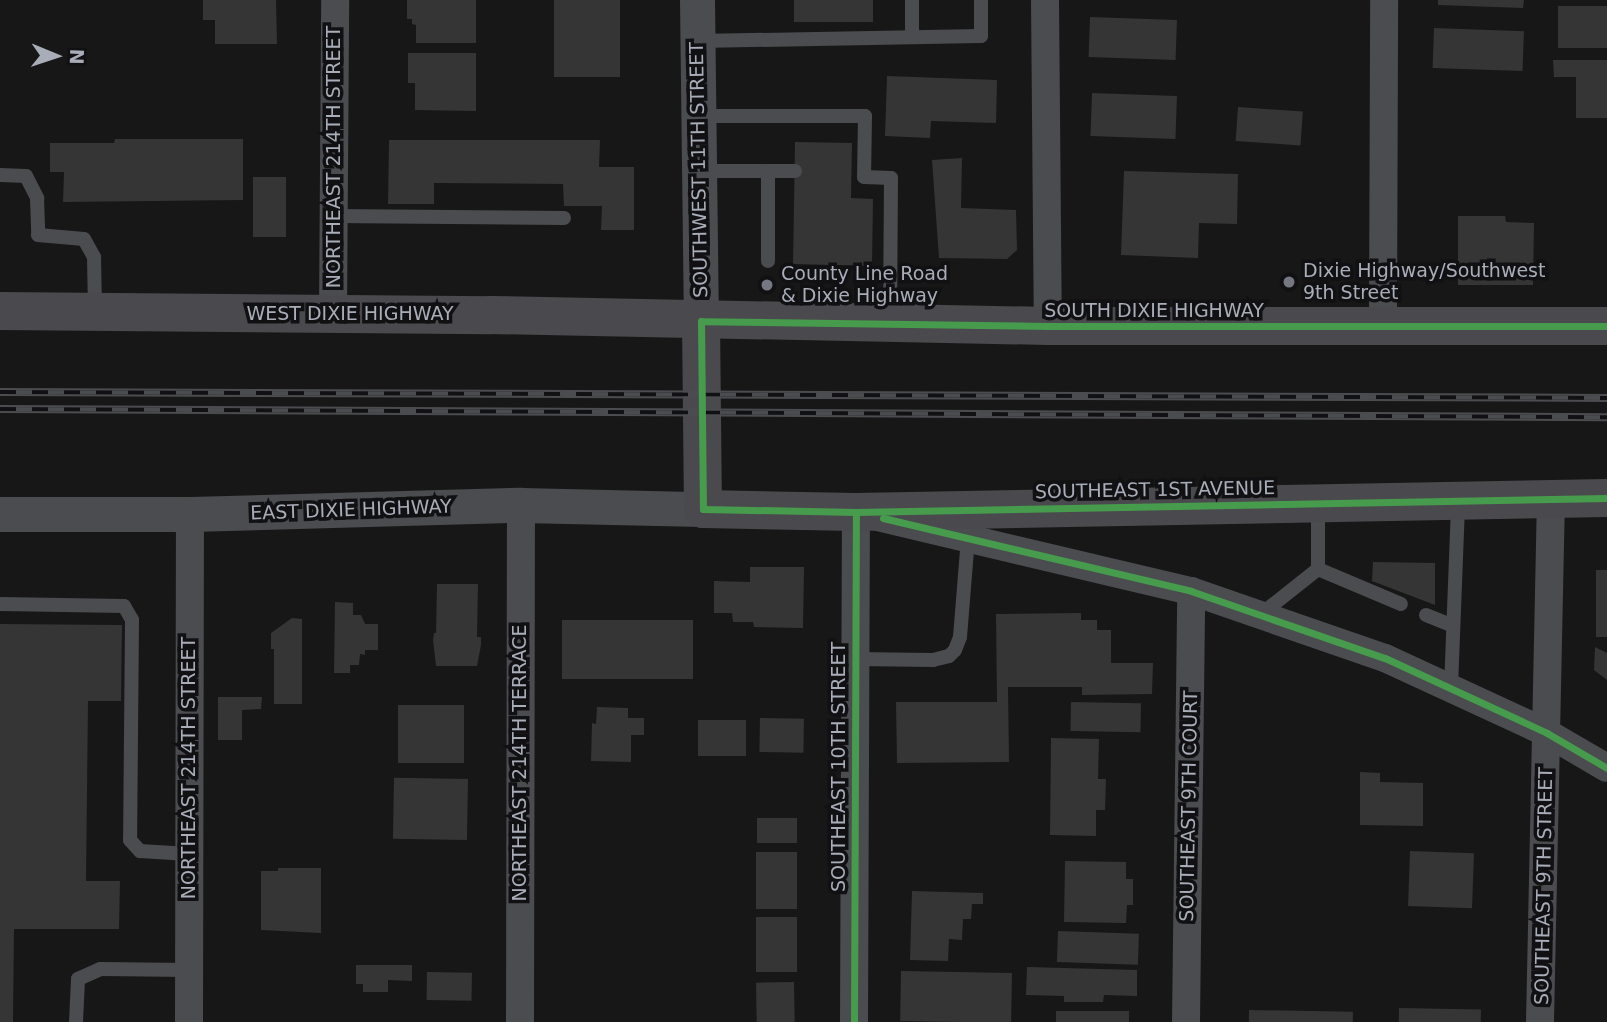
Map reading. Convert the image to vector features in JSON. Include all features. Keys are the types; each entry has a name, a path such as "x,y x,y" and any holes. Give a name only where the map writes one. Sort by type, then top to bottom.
{"main road":[{"name":"WEST DIXIE HIGHWAY","path":"0,311 701,321"},
{"name":"SOUTH DIXIE HIGHWAY","path":"701,321 1048,326 1607,326"},
{"name":"SOUTHWEST 11TH STREET","path":"701,321 703,509"},
{"name":"SOUTHEAST 1ST AVENUE","path":"703,509 856,512 1607,498"}],"street":[{"name":"NORTHEAST 214TH STREET","path":"333,314 335,0"},
{"name":"SOUTHWEST 11TH STREET","path":"697,0 701,321"},
{"path":"1045,0 1048,326"},
{"path":"1383,327 1384,0"},
{"name":"SOUTHEAST 9TH STREET","path":"1540,1022 1551,498"},
{"name":"EAST DIXIE HIGHWAY","path":"0,514 190,514 521,505 703,509"},
{"name":"NORTHEAST 214TH TERRACE","path":"520,1022 521,505"},
{"path":"856,512 1191,591 1385,658 1547,733 1607,768"},
{"name":"SOUTHEAST 10TH STREET","path":"854,1022 856,512"},
{"name":"NORTHEAST 214TH STREET","path":"189,1022 190,514"},
{"name":"SOUTHEAST 9TH COURT","path":"1186,1022 1191,591"}],"lane":[{"path":"912,0 912,37"},
{"path":"698,41 981,36 981,0"},
{"path":"698,116 865,116 858,176 891,178 890,324"},
{"path":"699,171 794,171"},
{"path":"768,171 768,261"},
{"path":"0,176 26,176 37,198 38,235 84,239 94,257 95,312"},
{"path":"333,216 565,218"},
{"path":"1451,688 1458,500"},
{"path":"1318,503 1318,569"},
{"path":"855,659 933,660 949,656 956,650 960,638 968,538"},
{"path":"1318,569 1401,604"},
{"path":"1260,615 1318,569"},
{"path":"0,604 124,606 132,620 130,840 139,851 189,854"},
{"path":"1426,615 1453,626"},
{"path":"76,1022 78,979 100,969 189,970"}],"building":[{"path":"203,0 276,0 277,44 215,44 215,20 203,20"},
{"path":"407,0 476,0 476,43 416,43 416,25 412,24 412,19 407,19"},
{"path":"554,0 620,0 620,77 554,77"},
{"path":"794,0 873,0 873,22 794,22"},
{"path":"1438,0 1524,0 1523,8 1438,5"},
{"path":"1558,6 1607,6 1607,48 1558,48"},
{"path":"1090,17 1177,20 1176,60 1089,57"},
{"path":"1434,28 1524,31 1523,71 1433,68"},
{"path":"408,53 476,53 476,111 415,110 415,83 408,83"},
{"path":"1553,60 1607,60 1607,118 1576,118 1576,77 1554,77"},
{"path":"887,76 997,80 996,123 931,121 930,138 885,136"},
{"path":"1092,93 1177,96 1175,139 1090,136"},
{"path":"1238,107 1303,112 1300,145 1236,141"},
{"path":"115,139 243,139 243,200 63,202 64,172 50,172 50,143 114,143"},
{"path":"389,140 600,140 599,167 634,167 634,230 601,230 602,206 564,206 563,184 434,183 434,204 388,204"},
{"path":"795,142 852,143 851,198 873,199 872,266 793,264"},
{"path":"962,158 961,208 1016,210 1017,250 1007,259 939,258 932,160"},
{"path":"1124,171 1238,174 1237,224 1199,223 1198,258 1121,255"},
{"path":"253,177 286,177 286,237 253,237"},
{"path":"1458,216 1505,216 1506,222 1534,223 1533,285 1458,285"},
{"path":"1373,562 1435,563 1435,605 1372,581"},
{"path":"750,567 804,567 803,628 754,627 753,622 733,622 732,613 714,613 714,581 750,582"},
{"path":"1596,570 1607,570 1607,637 1596,637"},
{"path":"437,584 478,584 477,637 481,637 481,645 477,666 436,666 433,640 436,633"},
{"path":"335,602 353,603 353,615 361,615 365,624 378,624 378,650 365,650 365,655 360,654 359,665 350,665 350,673 334,673"},
{"path":"1081,613 1081,620 1097,620 1097,630 1111,630 1111,663 1153,663 1152,694 1082,695 1082,687 1008,687 1009,762 897,763 896,702 997,702 996,614"},
{"path":"292,618 302,619 302,704 274,704 274,649 271,649 271,633"},
{"path":"562,620 693,620 693,679 562,679"},
{"path":"0,624 122,625 121,701 88,701 86,881 120,881 119,929 14,929 13,1022 0,1022"},
{"path":"1595,647 1607,653 1607,680 1594,670"},
{"path":"218,697 262,697 261,709 242,710 242,740 218,740"},
{"path":"1071,702 1141,703 1140,732 1070,731"},
{"path":"398,705 464,705 464,763 398,763"},
{"path":"597,707 628,708 628,718 644,718 644,735 631,735 631,762 591,761 592,723 596,724"},
{"path":"760,718 804,719 803,753 759,752"},
{"path":"698,720 746,720 746,756 698,756"},
{"path":"1051,738 1099,739 1098,779 1106,779 1105,810 1096,810 1096,836 1050,835"},
{"path":"1360,772 1380,773 1380,782 1423,783 1423,826 1360,825"},
{"path":"394,778 468,779 467,840 393,839"},
{"path":"757,818 797,818 797,843 757,843"},
{"path":"1410,851 1474,853 1472,908 1408,906"},
{"path":"756,852 797,852 797,909 756,909"},
{"path":"1065,861 1126,862 1126,879 1133,879 1133,905 1127,905 1126,923 1064,922"},
{"path":"278,868 321,868 321,933 261,930 261,871 278,871"},
{"path":"912,891 983,893 983,904 972,904 971,919 963,919 962,940 949,939 948,961 910,960"},
{"path":"756,917 797,917 797,972 756,972"},
{"path":"1058,931 1139,934 1138,965 1057,962"},
{"path":"356,965 412,965 412,981 388,980 388,992 363,992 363,984 356,984"},
{"path":"1027,967 1137,970 1137,996 1104,995 1103,1002 1064,1002 1064,996 1026,995"},
{"path":"901,971 1012,973 1011,1022 900,1021"},
{"path":"427,972 472,973 472,1001 427,1000"},
{"path":"794,982 795,1022 757,1022 756,983"},
{"path":"1399,1008 1481,1009 1481,1022 1399,1022"},
{"path":"1249,1010 1353,1012 1353,1022 1249,1022"},
{"path":"1056,1011 1129,1011 1129,1022 1056,1022"}],"railway":[{"path":"0,392 1607,398"},
{"path":"0,409 1607,417"}],"cycle path":[{"path":"1607,326 1048,326 701,321 703,509 856,512 1607,498"},
{"path":"854,1022 856,512"},
{"path":"883,518 1191,591 1385,658 1547,733 1607,768"}],"place":[{"name":"Dixie Highway/Southwest 9th Street","path":"1289,282"},
{"name":"County Line Road & Dixie Highway","path":"767,285"}]}
